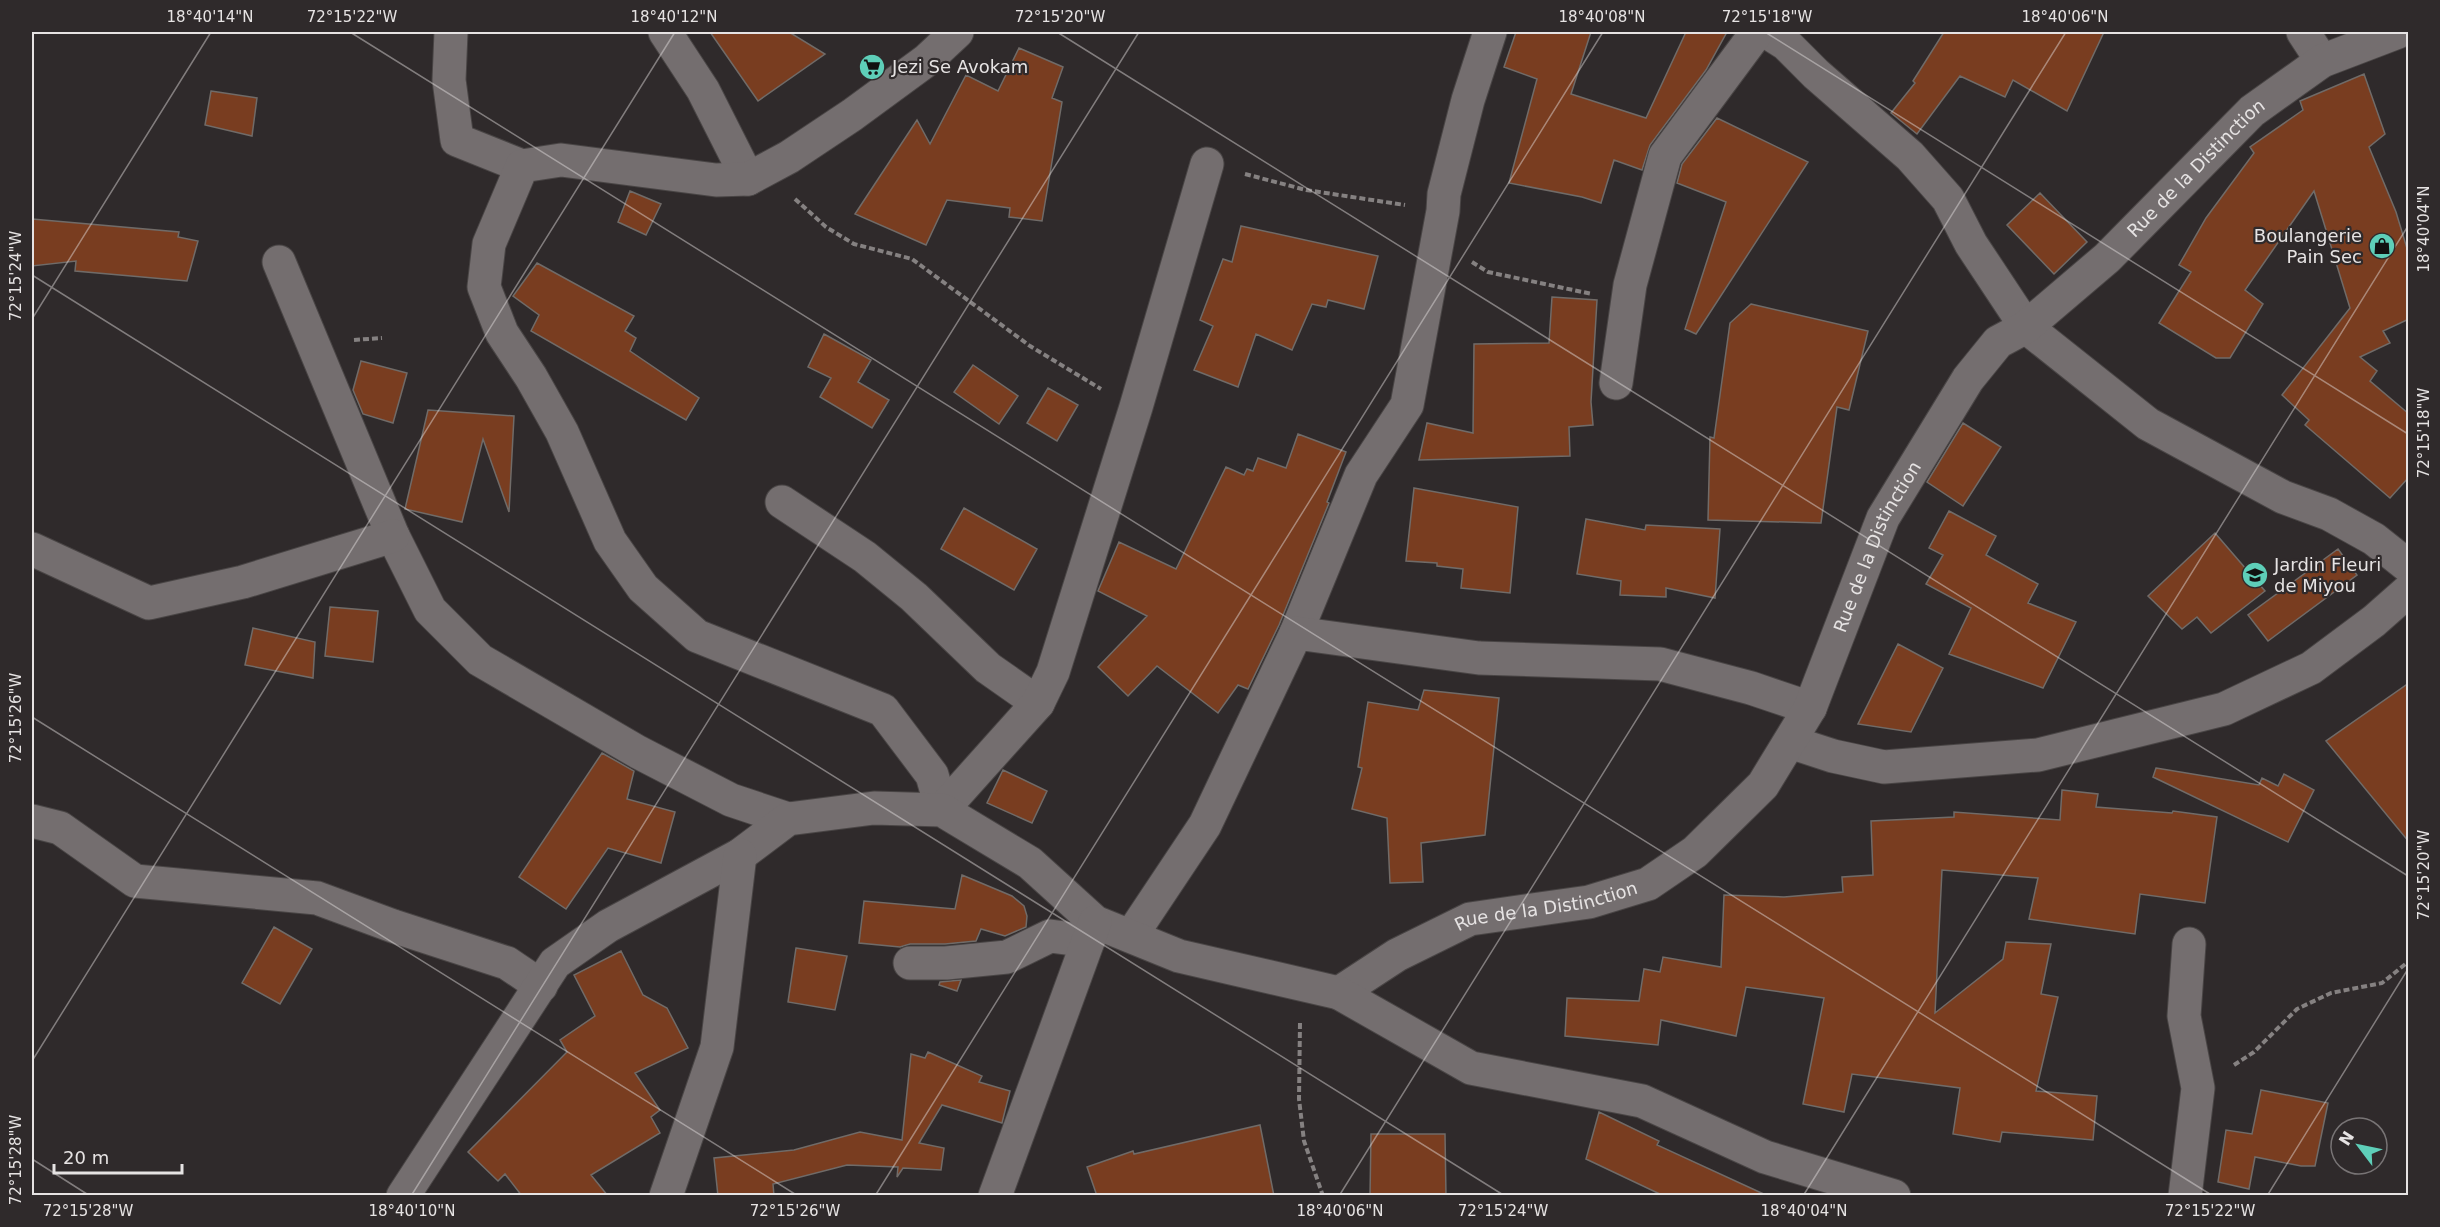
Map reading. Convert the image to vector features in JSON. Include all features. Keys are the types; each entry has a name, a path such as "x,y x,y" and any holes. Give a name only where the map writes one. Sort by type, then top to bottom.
{"street":[{"path":"451,32 449,80 457,140 522,166 561,160 716,180 748,178 789,157 852,115 927,60 957,32"},
{"path":"665,32 703,90 748,178"},
{"path":"1131,936 1205,825 1296,633 1361,475 1407,405 1443,211 1444,194 1468,100 1490,32"},
{"path":"1616,382 1630,285 1665,156 1757,32"},
{"path":"1767,32 1786,44 1926,173 1948,199 1971,244 2026,327 2148,424 2283,497 2329,514 2374,539 2409,566"},
{"path":"2304,32 2322,61"},
{"name":"Rue de la Distinction","path":"1339,993 1397,955 1470,919 1589,902 1648,884 1695,852 1763,785 1790,742 1810,708 1883,518 1968,379 1998,342 2026,327 2107,258 2252,111 2322,61 2398,32"},
{"path":"2408,32 2409,40"},
{"path":"942,810 1038,704 1053,672 1136,406 1207,164"},
{"path":"522,166 489,244 484,287 502,333 531,377 562,432 610,541 643,588 697,636 883,711 932,775 942,810"},
{"path":"279,262 393,536 430,610 480,660 638,752 731,801 788,819 874,808 942,810 1030,863 1091,931"},
{"path":"782,502 865,557 915,597 988,668 1038,704"},
{"path":"32,549 148,603 243,582 393,536"},
{"path":"1790,742 1833,756 1884,767 2038,756 2224,709 2311,668 2374,621 2409,591"},
{"path":"1296,633 1479,658 1659,664 1751,688 1810,708"},
{"path":"403,1196 555,963 608,926 740,855 788,819"},
{"path":"32,821 60,828 135,881 317,898 393,926 507,963 541,986"},
{"path":"666,1196 717,1047 740,855"},
{"path":"995,1196 1091,931"},
{"path":"910,963 946,963 1007,957 1050,936 1091,931 1131,936 1179,956 1339,993 1471,1068 1642,1101 1765,1157 1894,1196"},
{"path":"2185,1196 2198,1088 2184,1016 2189,944"}],"path":[{"path":"748,178 785,189 826,227 854,244 912,259 1030,346 1106,393 1136,406"},
{"path":"2198,1088 2254,1052 2297,1010 2331,993 2382,983 2409,962"},
{"path":"1302,984 1299,1099 1304,1141 1323,1196"}],"building":[{"path":"710,32 789,32 825,54 758,101"},
{"path":"1516,32 1591,32 1571,94 1646,118 1686,32 1727,32 1706,70 1650,145 1642,170 1614,160 1601,203 1582,197 1509,183 1537,79 1504,67"},
{"path":"1944,32 2104,32 2067,111 2013,80 2005,97 1960,76 1917,134 1891,113 1915,83 1913,81"},
{"path":"1019,48 1063,67 1052,98 1062,102 1042,221 1009,217 1010,208 947,200 926,245 855,214 917,120 930,144 966,75 998,91"},
{"path":"2364,74 2385,134 2369,147 2396,212 2409,255 2409,319 2383,331 2390,343 2360,357 2377,371 2370,381 2409,414 2409,477 2390,498 2305,425 2309,420 2282,395 2350,308 2314,191 2245,290 2263,304 2230,358 2216,358 2159,323 2191,272 2179,265 2206,218 2254,153 2250,147 2303,110 2300,101"},
{"path":"211,91 257,98 252,136 205,125"},
{"path":"1717,118 1808,162 1696,334 1685,329 1726,202 1677,183 1682,164"},
{"path":"630,191 661,204 646,235 618,222"},
{"path":"2040,193 2087,242 2054,274 2007,225"},
{"path":"32,219 179,232 178,237 198,241 187,281 75,271 76,261 32,266"},
{"path":"1241,226 1378,256 1364,309 1328,300 1326,307 1312,304 1292,350 1256,334 1238,387 1194,370 1213,326 1200,320 1223,259 1232,262"},
{"path":"537,263 634,316 625,331 636,338 630,351 699,398 686,420 531,331 539,315 513,296"},
{"path":"1552,297 1597,300 1591,402 1593,425 1569,427 1570,456 1419,460 1427,423 1473,433 1474,344 1549,343"},
{"path":"1751,304 1868,331 1849,410 1837,407 1821,523 1708,520 1710,437 1714,438 1730,323"},
{"path":"824,334 871,360 858,382 889,400 872,428 820,397 831,378 808,367"},
{"path":"361,361 407,373 393,423 363,414 353,390"},
{"path":"973,365 1018,396 999,424 954,392"},
{"path":"1048,388 1078,405 1057,441 1027,423"},
{"path":"428,410 514,416 509,512 483,439 462,522 405,509"},
{"path":"1963,423 2001,447 1963,506 1927,482"},
{"path":"1298,434 1346,452 1327,502 1329,503 1279,625 1248,689 1238,685 1218,713 1157,666 1128,696 1098,667 1147,616 1098,591 1119,542 1176,569 1226,467 1244,475 1247,469 1253,471 1258,458 1286,468"},
{"path":"1414,488 1518,507 1510,593 1461,588 1463,569 1437,566 1437,563 1406,561"},
{"path":"964,508 1037,549 1014,590 941,549"},
{"path":"1949,511 1996,536 1986,555 2038,584 2028,603 2076,622 2043,688 1949,654 1971,608 1926,584 1943,555 1929,548"},
{"path":"1586,519 1645,530 1646,525 1720,529 1715,598 1666,588 1666,597 1620,595 1621,581 1577,574"},
{"path":"2215,533 2265,591 2211,633 2197,617 2182,629 2148,596"},
{"path":"2338,549 2357,575 2268,641 2248,615"},
{"path":"330,607 378,611 373,662 325,656"},
{"path":"253,628 315,642 313,678 245,665"},
{"path":"1898,644 1943,668 1911,732 1858,724"},
{"path":"2409,683 2409,842 2326,741"},
{"path":"1424,690 1499,698 1485,835 1421,843 1423,882 1390,883 1387,818 1352,809 1362,768 1358,767 1368,702 1418,710"},
{"path":"602,753 634,771 627,799 675,812 661,863 608,848 566,909 519,877"},
{"path":"2156,768 2259,785 2262,778 2278,786 2284,774 2314,790 2288,842 2153,777"},
{"path":"1003,770 1047,791 1032,823 987,803"},
{"path":"2062,790 2098,794 2096,807 2172,813 2173,811 2217,817 2205,903 2140,894 2135,934 2029,919 2038,878 1942,870 1935,1013 2003,959 2006,942 2051,944 2041,994 2058,997 2036,1091 2097,1096 2093,1140 2002,1132 2000,1142 1953,1134 1960,1088 1852,1074 1844,1112 1803,1104 1824,998 1746,987 1736,1036 1661,1020 1658,1045 1565,1036 1567,998 1639,1001 1644,969 1660,972 1663,957 1721,967 1724,895 1784,897 1843,892 1842,877 1873,875 1871,821 1954,817 1954,812 2060,820"},
{"path":"962,875 1012,896 1024,906 1027,916 1026,927 1005,936 981,929 976,941 945,944 910,944 900,947 859,943 864,901 955,909"},
{"path":"274,927 312,949 280,1004 242,983"},
{"path":"796,948 847,956 835,1010 788,1002"},
{"path":"621,951 643,995 667,1008 688,1048 635,1073 660,1110 651,1117 660,1133 591,1175 608,1196 522,1196 505,1174 498,1181 468,1152 567,1052 560,1040 595,1016 574,975"},
{"path":"961,980 957,991 939,985 940,982"},
{"path":"928,1052 982,1076 979,1082 1010,1091 1002,1123 942,1105 919,1143 944,1148 941,1170 903,1168 897,1177 898,1167 847,1165 773,1184 774,1196 718,1196 714,1158 794,1150 860,1132 902,1140 911,1054 925,1058"},
{"path":"2261,1090 2328,1103 2315,1166 2301,1166 2255,1157 2249,1189 2218,1182 2226,1130 2252,1134"},
{"path":"1599,1112 1659,1141 1657,1145 1768,1196 1664,1196 1586,1159"},
{"path":"1260,1125 1274,1196 1097,1196 1087,1167 1133,1151 1134,1154"},
{"path":"1371,1134 1445,1134 1446,1196 1370,1196"}],"place":[{"name":"Jezi Se Avokam","path":"872,67"},
{"name":"Boulangerie Pain Sec","path":"2382,246"},
{"name":"Jardin Fleuri de Miyou","path":"2255,575"}]}
